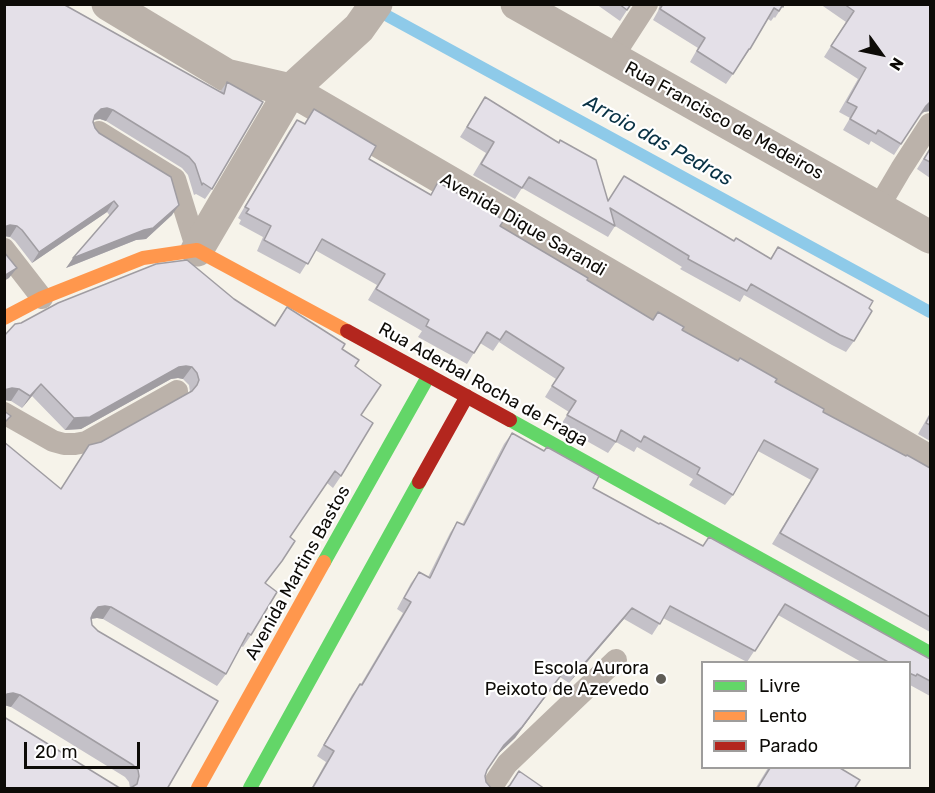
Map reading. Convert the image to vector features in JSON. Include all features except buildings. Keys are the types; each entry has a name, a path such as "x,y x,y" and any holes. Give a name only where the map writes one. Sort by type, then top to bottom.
{"street":[{"name":"Avenida Dique Sarandi","path":"108,4 226,75 291,90 930,462"},
{"name":"Rua Francisco de Medeiros","path":"517,4 930,237"},
{"path":"4,318 42,298 143,258 197,250 291,90 368,16"},
{"name":"Rua Aderbal Rocha de Fraga","path":"197,250 429,375 930,653"},
{"name":"Avenida Martins Bastos","path":"198,789 429,375"},
{"path":"250,789 467,396"}],"lane":[{"path":"612,58 647,4"},
{"path":"878,208 930,124"},
{"path":"99,132 175,179 197,250"},
{"path":"4,249 42,298"},
{"path":"4,413 53,441 75,444 86,442 177,390"},
{"path":"490,789 507,764 616,660"},
{"path":"219,703 240,715"}],"waterway":[{"name":"Arroio das Pedras","path":"373,8 930,312"}],"traffic: fast":[{"path":"324,562 429,375"},
{"path":"510,420 930,653"},
{"path":"250,788 419,482"}],"traffic: slow":[{"path":"4,318 42,298 143,258 197,250 347,331"},
{"path":"198,788 324,562"}],"traffic: jam":[{"path":"347,331 510,420"},
{"path":"419,482 467,396"}],"place":[{"name":"Escola Aurora Peixoto de Azevedo","path":"661,679"}]}
